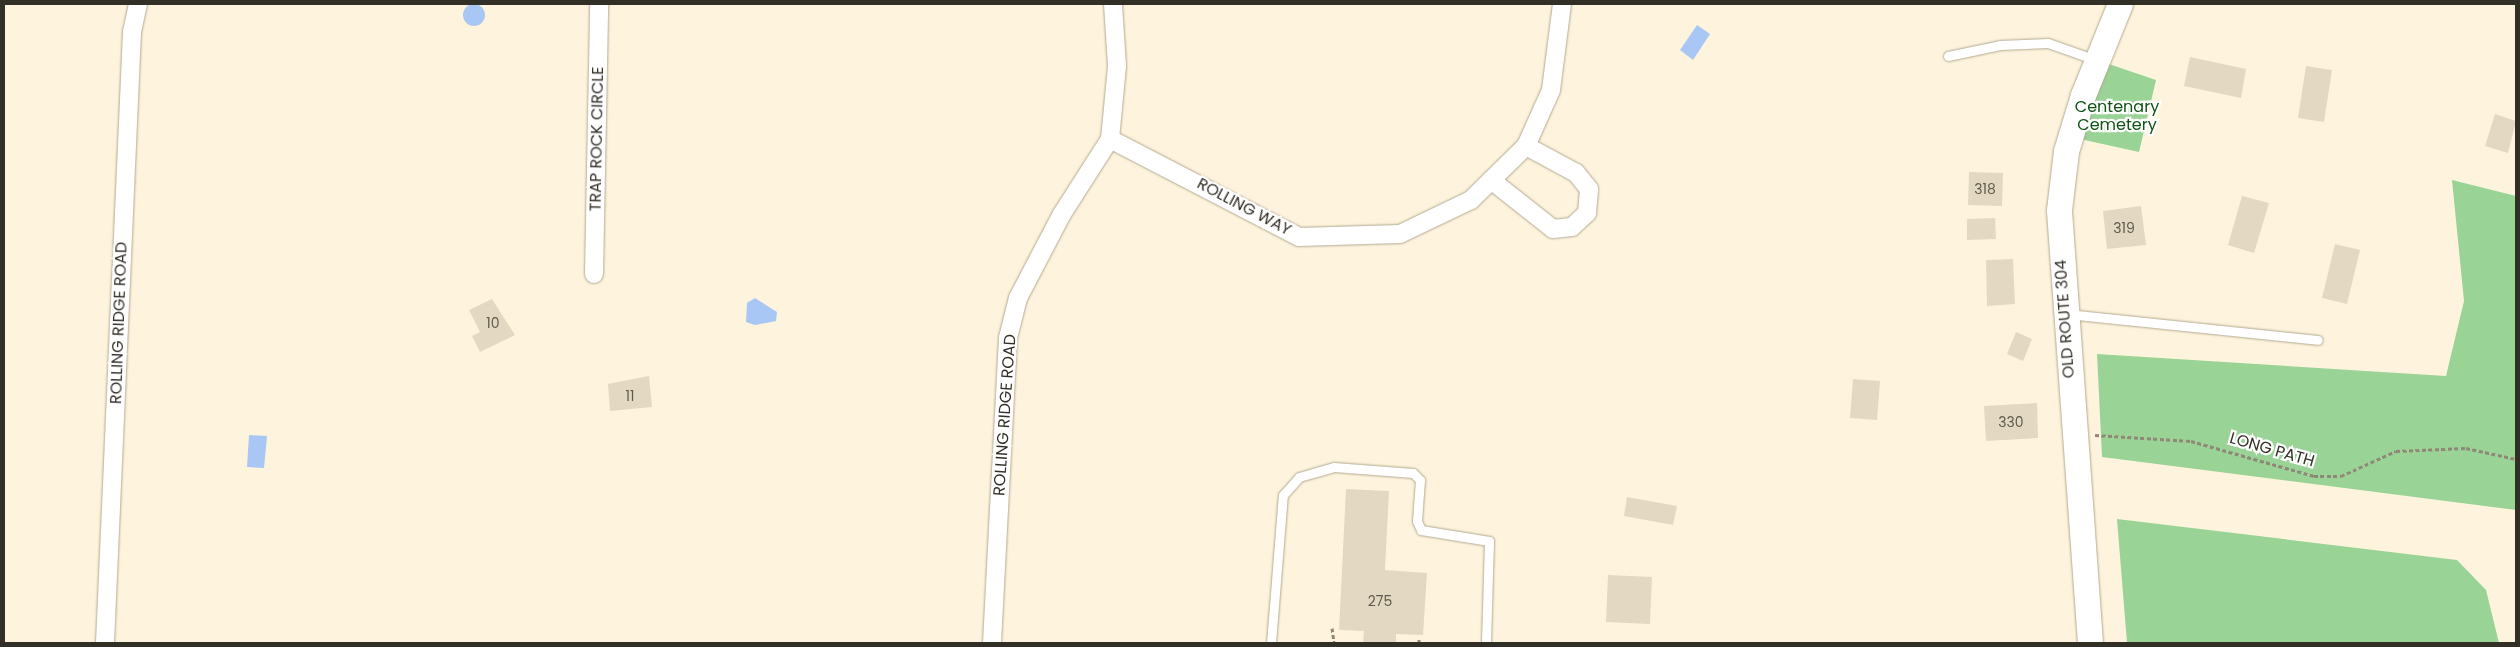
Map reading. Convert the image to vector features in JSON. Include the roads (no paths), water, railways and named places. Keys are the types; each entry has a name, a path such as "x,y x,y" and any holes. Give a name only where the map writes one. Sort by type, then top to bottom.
{"street":[{"name":"ROLLING RIDGE ROAD","path":"105,643 132,32 138,4"},
{"name":"TRAP ROCK CIRCLE","path":"594,274 599,4"},
{"name":"ROLLING RIDGE ROAD","path":"992,643 1012,321 1018,298 1062,214 1110,139 1117,66 1113,4"},
{"name":"ROLLING WAY","path":"1110,139 1299,236 1400,234 1471,200 1526,146 1551,90 1562,4"},
{"name":"OLD ROUTE 304","path":"2090,643 2064,314 2059,210 2066,151 2097,60 2120,4"},
{"path":"1491,180 1553,229 1572,226 1587,213 1589,189 1576,173 1526,146"}],"lane":[{"path":"1948,56 2000,45 2048,43 2097,60"},
{"path":"2064,314 2318,340"},
{"path":"1271,643 1283,495 1299,476 1334,467 1413,473 1420,480 1418,521 1421,530 1489,541 1486,643"}],"water":[{"path":"474,4 484,11 485,15 478,25 474,26 464,19 463,15 470,5"},
{"path":"1697,25 1710,34 1693,60 1680,50"},
{"path":"755,298 777,312 776,321 755,325 746,322 747,303"},
{"path":"249,435 267,436 264,468 247,467"}],"park label":[{"name":"Centenary Cemetery","path":"2117,116"}]}
